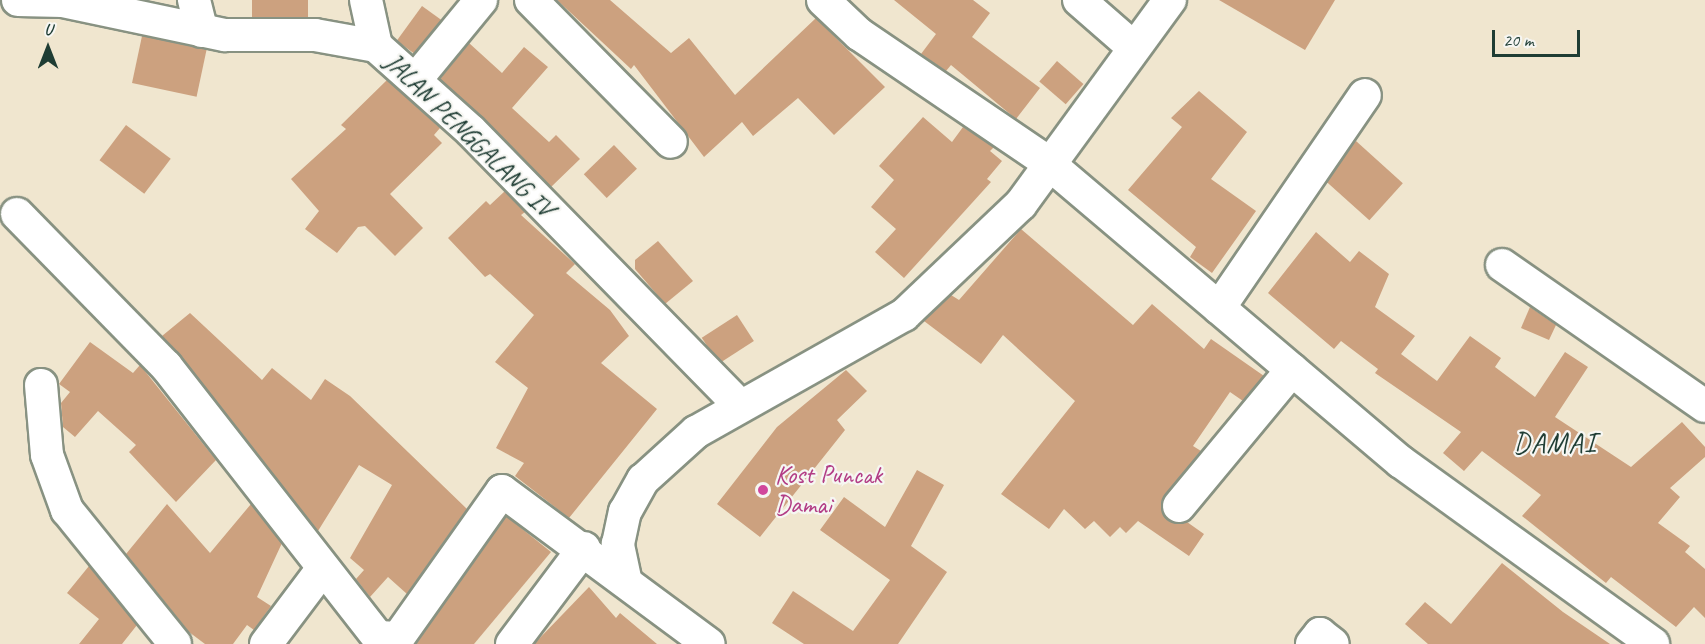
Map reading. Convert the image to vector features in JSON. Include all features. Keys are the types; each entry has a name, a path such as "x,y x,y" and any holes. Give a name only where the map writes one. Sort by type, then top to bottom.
{"street":[{"name":"JALAN PENGGALANG IV","path":"18,0 63,1 202,31 315,34 376,46 417,78 740,406"},
{"path":"194,0 202,31"},
{"path":"366,0 376,46"},
{"path":"417,78 481,0"},
{"path":"531,0 671,142"},
{"path":"823,0 859,34 1047,162 1401,462 1653,644"},
{"path":"1079,0 1134,48"},
{"path":"625,578 618,544 625,513 643,480 696,432 904,315 1021,204 1047,162 1170,0"},
{"path":"1219,308 1365,95"},
{"path":"17,214 166,366 378,637 393,641 502,491 625,578 690,638"},
{"path":"1502,265 1705,406"},
{"path":"1179,506 1292,370"},
{"path":"41,385 47,455 67,510 175,644"},
{"path":"513,644 584,548"},
{"path":"266,644 323,568"},
{"path":"1312,644 1320,634 1333,644"}],"building":[{"path":"252,0 308,0 308,17 252,17"},
{"path":"557,0 610,0 671,53 689,38 735,95 816,18 885,87 834,135 798,98 753,136 742,122 704,157 634,65 631,69"},
{"path":"894,0 973,0 990,13 972,37 1040,88 1016,119 951,65 946,71 921,54 936,34"},
{"path":"1219,0 1335,0 1305,50"},
{"path":"422,6 441,20 416,55 397,41"},
{"path":"142,36 207,50 197,97 132,83"},
{"path":"469,43 502,73 524,47 548,67 512,108 549,142 556,135 580,159 551,187 440,79"},
{"path":"1057,61 1083,84 1066,104 1039,81"},
{"path":"387,80 440,128 434,135 442,143 390,194 423,228 395,256 365,226 358,227 337,253 305,229 319,211 291,179 346,129 341,125"},
{"path":"1199,91 1247,132 1211,179 1256,211 1212,273 1190,257 1196,247 1128,190 1182,127 1171,118"},
{"path":"923,117 952,142 963,127 994,147 990,151 1002,161 987,179 991,182 904,278 875,252 896,229 871,207 894,180 879,166"},
{"path":"126,125 171,159 144,194 100,160"},
{"path":"1356,141 1403,183 1369,220 1323,178"},
{"path":"614,145 637,169 607,198 584,174"},
{"path":"505,191 525,212 521,215 575,264 566,273 610,310 629,336 601,363 657,409 569,518 515,476 524,463 496,448 528,388 495,362 534,315 490,274 485,277 448,238 486,201 490,205"},
{"path":"1021,229 1133,325 1152,304 1204,349 1211,339 1264,376 1243,401 1230,392 1193,446 1201,451 1161,502 1168,520 1187,522 1204,534 1189,556 1138,521 1126,533 1120,527 1110,537 1094,521 1085,529 1064,509 1049,529 1001,494 1075,401 1003,335 981,364 924,321 951,295 959,300"},
{"path":"1316,232 1350,262 1359,251 1389,274 1375,307 1415,336 1401,354 1437,381 1470,336 1501,358 1495,367 1535,397 1565,352 1588,367 1555,417 1631,467 1682,422 1705,447 1705,457 1670,488 1680,497 1658,523 1690,546 1685,552 1705,569 1705,618 1694,607 1676,627 1611,577 1606,583 1522,516 1541,495 1482,451 1464,471 1443,453 1461,432 1375,373 1378,369 1341,341 1334,349 1268,293"},
{"path":"658,241 693,281 665,304 635,269 635,260"},
{"path":"1530,307 1556,325 1549,340 1521,328"},
{"path":"190,313 262,380 272,368 311,400 325,379 350,396 467,509 407,594 388,577 370,597 356,579 364,570 350,558 392,485 359,465 318,531 162,336"},
{"path":"737,315 754,341 719,364 702,338"},
{"path":"90,342 133,373 140,365 216,460 176,502 129,452 136,445 98,411 75,437 63,427 61,403 70,392 59,384"},
{"path":"846,370 867,391 837,420 845,430 760,537 717,504 777,427"},
{"path":"917,470 944,485 911,546 947,572 898,644 804,644 772,623 793,591 853,631 890,580 820,530 844,497 885,527"},
{"path":"167,504 210,553 251,504 282,543 257,597 271,606 254,630 247,625 233,644 205,644 189,632 126,554"},
{"path":"506,516 551,552 474,644 416,644"},
{"path":"1502,563 1563,612 1610,644 1428,644 1405,624 1425,602 1451,624"},
{"path":"89,566 137,625 122,644 79,644 99,619 67,593"},
{"path":"589,587 616,618 620,613 657,644 534,644"}],"place":[{"name":"Kost Puncak Damai","path":"763,490"}],"district":[{"name":"DAMAI","path":"1555,443"}]}
